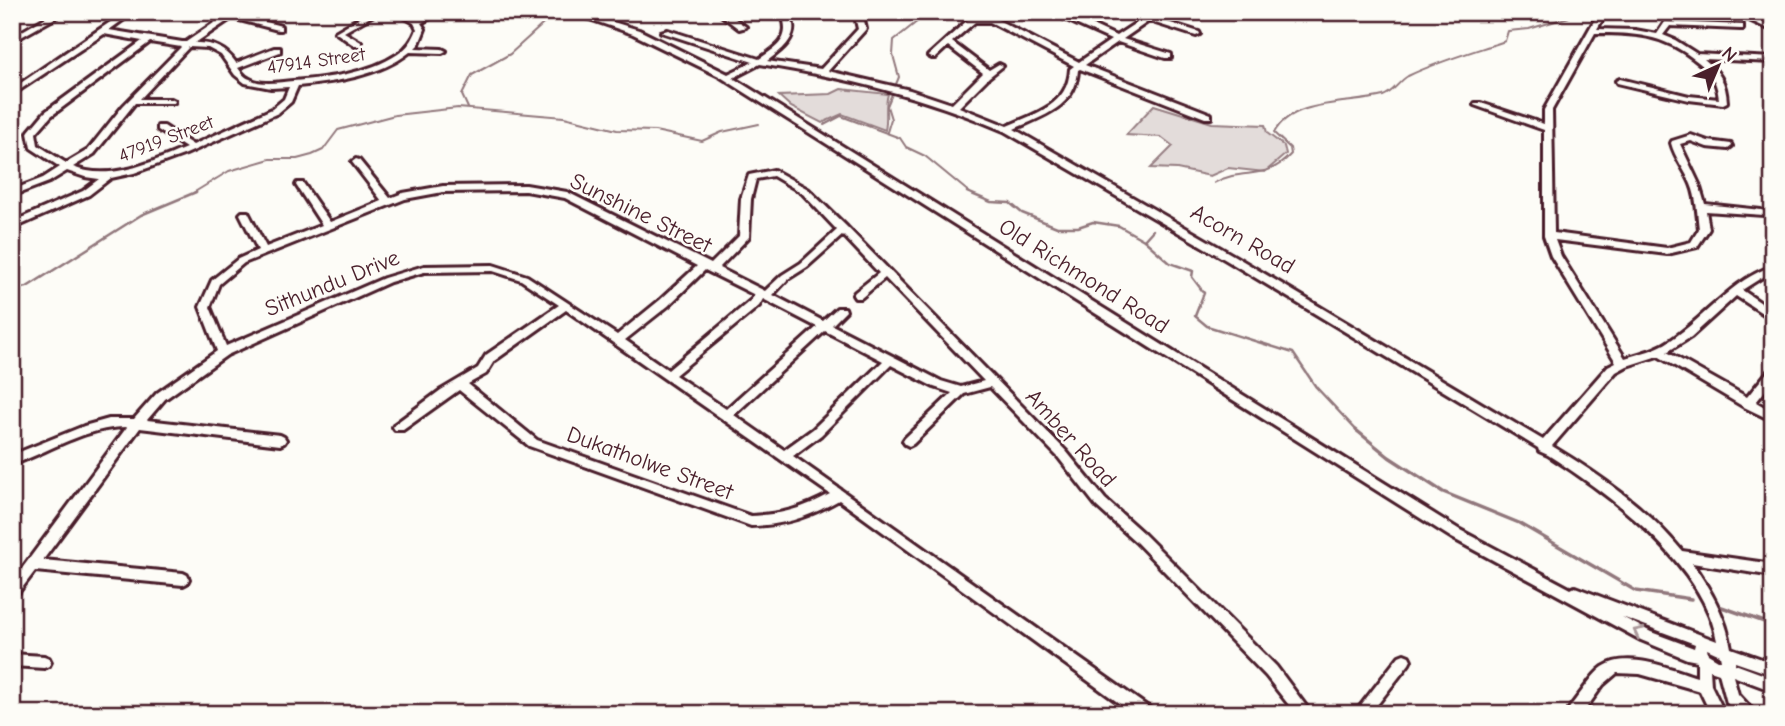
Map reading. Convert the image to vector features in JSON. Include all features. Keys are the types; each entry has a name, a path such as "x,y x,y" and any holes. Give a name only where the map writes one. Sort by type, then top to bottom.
{"street":[{"path":"12,93 130,12"},
{"path":"358,44 339,33 375,12"},
{"path":"399,12 417,22 421,37 411,50"},
{"path":"417,22 437,12"},
{"name":"Old Richmond Road","path":"573,12 659,41 728,77 1456,534 1566,590 1646,636 1687,653 1706,650 1773,685"},
{"path":"721,12 742,27"},
{"path":"728,77 760,62 780,48 790,35 787,14 813,12"},
{"path":"823,72 862,29 858,12"},
{"path":"1128,12 1196,34"},
{"path":"1603,12 1549,104 1546,128 1549,236 1556,256 1622,362"},
{"path":"1736,12 1773,29"},
{"path":"12,193 69,167 102,143 133,101 187,45 233,13 278,28"},
{"path":"1063,15 1118,40 1168,56"},
{"path":"932,56 972,20 990,16 1080,66 1208,117"},
{"path":"12,40 53,17"},
{"path":"1007,129 1066,98 1076,82 1074,69 1147,19"},
{"path":"1660,34 1668,24 1740,27"},
{"name":"47914 Street","path":"102,31 221,50 237,76 256,85 295,83 375,69 411,50"},
{"path":"1591,31 1660,34 1696,56 1722,82 1723,102 1689,98 1620,80"},
{"name":"Acorn Road","path":"665,32 760,62 823,72 907,92 954,107 1007,129 1311,303 1543,448 1622,500 1679,555 1717,622 1732,698 1747,714"},
{"name":"47919 Street","path":"149,39 37,125 31,141 34,146 69,167 89,175 108,176 143,168 275,111 288,100 295,83"},
{"path":"948,43 988,73"},
{"path":"233,67 277,50"},
{"path":"411,50 442,51"},
{"path":"1696,56 1773,60"},
{"path":"954,107 988,73 999,66"},
{"path":"133,101 171,101"},
{"path":"1478,105 1546,128"},
{"path":"162,128 190,147"},
{"path":"1549,236 1677,250 1694,245 1702,236 1701,207 1695,185 1676,148 1676,141 1691,138 1728,146"},
{"path":"356,162 387,201"},
{"name":"Amber Road","path":"708,267 744,237 746,199 752,177 774,173 805,191 1062,454 1101,503 1140,538 1270,671 1305,714"},
{"path":"12,226 86,193 108,176"},
{"path":"300,185 327,225"},
{"name":"Sunshine Street","path":"223,352 205,307 207,297 225,272 264,251 387,201 443,188 547,190 567,195 938,384 961,391"},
{"path":"1701,207 1761,213"},
{"path":"245,214 264,251"},
{"path":"667,376 785,276 804,265 844,229"},
{"path":"618,340 708,267"},
{"name":"Sithundu Drive","path":"12,592 137,423 161,396 223,352 387,280 424,270 493,268 511,272 618,340 840,494 1146,714"},
{"path":"1543,448 1612,369 1622,362 1660,352 1736,291 1762,272 1773,269"},
{"path":"858,295 886,272"},
{"path":"1736,291 1773,316"},
{"path":"399,427 482,371 490,358 566,305"},
{"path":"726,416 841,311"},
{"path":"1660,352 1772,417"},
{"path":"784,456 817,432 891,359"},
{"path":"1748,404 1773,373"},
{"path":"909,442 961,391 991,383"},
{"name":"Dukatholwe Street","path":"460,384 533,443 751,521 784,521 840,494"},
{"path":"12,460 95,426 137,423 280,439"},
{"path":"1679,555 1773,570"},
{"path":"33,565 183,579"},
{"path":"1717,622 1706,650 1704,687 1718,714"},
{"name":"Old Richmond Road","path":"1706,650 1726,660 1773,669"},
{"path":"12,660 44,662"},
{"path":"1361,714 1405,660"},
{"path":"1573,714 1608,671 1618,666 1640,668 1704,687"}],"shaded area":[{"path":"841,89 888,94 885,130 842,114 822,123 791,107 779,96 831,94"},
{"path":"1154,105 1212,123 1265,125 1267,133 1284,146 1286,154 1265,172 1228,168 1210,176 1177,169 1151,168 1173,146 1161,137 1126,135"}],"waterway":[{"path":"887,132 891,119 887,106 899,77 893,55 894,40 923,17 939,12"},
{"path":"1214,183 1235,175 1263,171 1281,163 1291,154 1290,148 1274,133 1282,122 1294,114 1308,108 1383,96 1405,78 1420,71 1505,41 1508,31 1529,29 1569,17 1571,12"},
{"path":"468,108 462,95 472,75 510,54 552,16"},
{"path":"193,193 229,171 270,159 297,159 312,155 323,150 338,130 395,115 458,108 564,117 617,130 655,131 702,141 722,132 759,124"},
{"path":"824,125 841,116 900,138 906,147 925,156 970,193"},
{"path":"12,290 27,287 141,215 196,192"},
{"path":"967,192 991,202 1010,203 1022,213 1057,227 1078,227 1093,222 1119,226 1144,240"},
{"path":"1144,240 1153,230"},
{"path":"1144,240 1170,263 1193,271 1192,277 1204,293 1195,316 1207,326 1293,353 1316,387 1357,430"},
{"path":"1357,430 1389,457 1443,492 1519,523 1636,591 1691,599"},
{"path":"1716,605 1773,625"}]}
